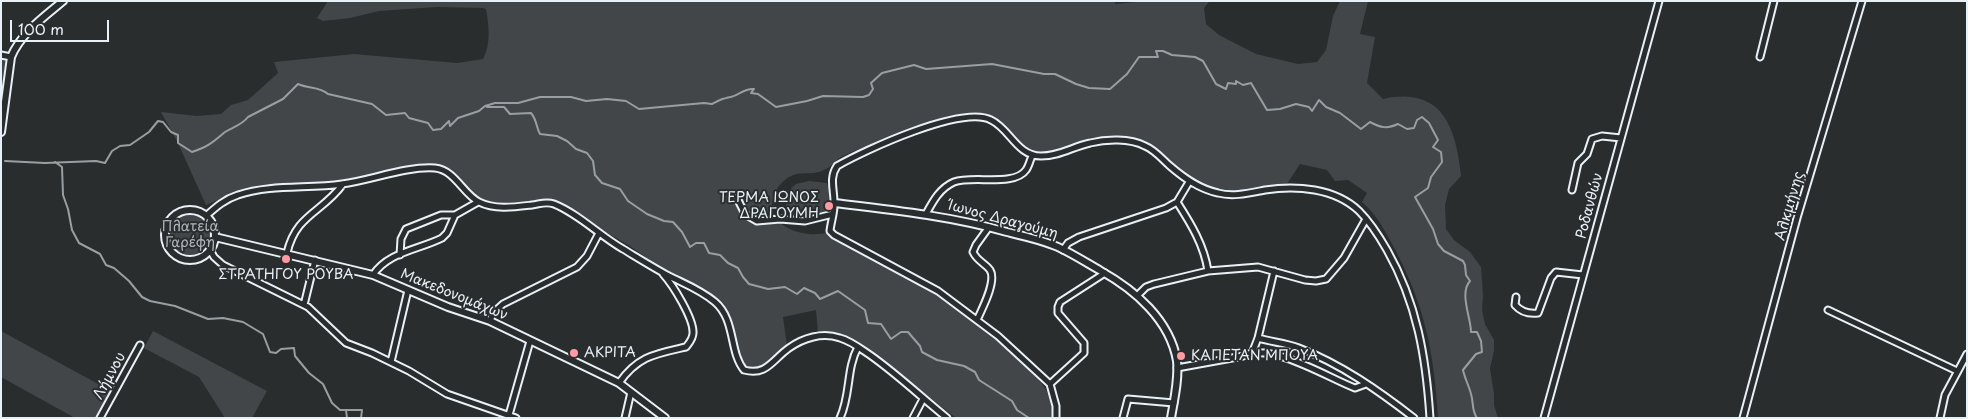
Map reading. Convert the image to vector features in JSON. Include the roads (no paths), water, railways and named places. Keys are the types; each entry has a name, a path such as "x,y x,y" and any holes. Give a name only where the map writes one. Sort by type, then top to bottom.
{"street":[{"path":"1,132 11,57 21,40 42,18 63,1"},
{"name":"Ροδανθών","path":"1544,418 1659,1"},
{"path":"1760,58 1774,1"},
{"name":"Αλκμήνης","path":"1743,418 1798,218 1862,1"},
{"path":"1,55 11,57"},
{"path":"1056,418 1056,406 1050,384 998,336 938,291 834,235 830,231 834,203 832,180 837,166 891,140 936,124 960,118 979,117 990,119 1002,128 1011,140 1032,156 1056,155 1091,142 1123,140 1145,145 1189,182 1218,193 1234,195 1276,188 1298,188 1320,191 1340,198 1358,210 1366,219 1395,264 1408,292 1418,324 1430,418"},
{"path":"1572,190 1578,163 1587,154 1592,139 1602,136 1620,138"},
{"path":"926,214 934,199 946,187 956,182 1016,178 1026,171 1032,156"},
{"path":"206,216 225,201 247,193 262,190 343,184 436,168 445,171 478,202 506,207 544,202 554,205 668,275 695,288 716,303 730,325 739,361 744,370 755,373 761,372 790,348 814,336 840,338 858,347 895,373 947,418"},
{"path":"1062,250 1079,237 1177,202 1189,182"},
{"path":"287,253 290,239 296,228 336,194 343,184"},
{"path":"737,198 744,214 757,221 780,219 805,221 833,214"},
{"path":"400,255 401,239 406,229 441,214 455,215 478,202"},
{"path":"1177,202 1194,230 1206,259 1208,271"},
{"name":"Ίωνος Δραγούμη","path":"834,203 926,214 990,227 1040,241 1062,250 1105,273 1138,295 1158,320 1169,338 1175,354 1177,368 1172,418"},
{"path":"191,210 199,211 206,216 213,225 215,236 210,250 201,257 189,260 173,253 166,244 165,232 169,220 178,212 191,210"},
{"path":"372,275 382,264 442,238 447,233 455,215"},
{"path":"1138,295 1149,286 1208,271 1258,266 1291,274 1305,280 1316,281 1326,279 1344,258 1366,219"},
{"path":"977,320 992,282 992,273 988,267 976,258 973,252 990,227"},
{"path":"490,321 493,313 503,304 577,267 588,256 599,233"},
{"name":"Μακεδονομάχων","path":"215,236 372,275 490,321 619,383 666,418"},
{"path":"210,250 222,265 304,305 346,343 409,371 447,394 516,418"},
{"path":"304,305 315,260"},
{"path":"619,383 629,369 638,362 652,356 686,347 691,340 693,332 688,316 668,279 656,267"},
{"path":"1177,368 1244,356 1253,351 1258,338 1274,271"},
{"path":"1516,296 1515,305 1519,310 1530,314 1538,313 1550,278 1556,272 1583,275"},
{"path":"1050,384 1084,352 1085,348 1084,343 1058,313 1060,302 1105,273"},
{"path":"390,362 408,290"},
{"path":"1828,310 1957,371"},
{"path":"1258,338 1280,342 1307,352 1366,384 1414,418"},
{"path":"509,415 530,341"},
{"name":"Λήμνου","path":"100,418 140,345"},
{"path":"840,418 846,404 850,368 858,347"},
{"path":"1253,351 1292,360 1314,368 1355,388 1366,384"},
{"path":"1940,418 1943,399 1967,354"},
{"path":"626,418 631,392"},
{"path":"913,418 923,399"},
{"path":"1123,418 1128,399 1174,403"}],"waterway":[{"path":"5,161 45,163 96,161 105,163 112,151 120,146 130,145 149,132 158,121 163,122 171,132 178,135 178,143 192,152 206,146 248,117 283,99 298,84 321,90 328,94 372,104 386,115 405,113 409,118 428,123 433,130 441,129 449,121 450,126 458,118 479,111 485,106 495,103 518,103 540,97 571,97 586,101 607,99 626,101 639,109 704,103 712,104 751,89 754,89 751,93 758,94 776,107 823,96 863,97 869,95 873,89 871,83 882,73 914,65 926,69 992,64 1044,74 1055,74 1089,88 1110,89 1127,74 1139,57 1158,57 1156,51 1163,51 1172,55 1195,57 1203,61 1216,84 1226,89 1228,83 1236,84 1236,81 1243,85 1251,83 1267,110 1280,109 1296,104 1309,107 1312,111 1319,100 1326,107 1340,113 1361,129 1370,122 1384,127 1398,124 1407,129 1414,128 1417,120 1422,117 1429,123 1438,140 1433,147 1441,152 1442,162 1431,177 1428,188 1415,197 1433,229 1438,244 1444,251 1463,261 1466,275 1470,281 1466,292 1466,306 1471,332 1477,332 1481,341 1482,352 1476,354 1463,370 1477,418"},
{"path":"487,107 504,107 510,114 531,113 540,134 557,136 567,141 576,149 587,153 593,161 595,175 602,183 620,189 628,201 647,214 664,221 673,222 682,232 690,247 696,243 704,243 709,253 720,255 728,263 738,268 749,284 768,289 785,287 797,294 804,288 815,293 820,299 838,291 865,310 868,323 881,324 891,339 901,332 908,332 920,346 922,352 937,360 964,366 975,372 979,380 1012,401 1017,410 1029,418"},
{"path":"55,162 62,167 63,195 72,230 79,243 100,254 106,265 114,268 129,281 142,297 150,301 175,306 208,319 223,318 243,322 263,334 270,352 276,353 281,349 294,348 295,356 309,373 323,384 332,403 340,410 362,410 361,418"},
{"path":"346,410 347,418"},
{"path":"389,418 398,418"}],"place":[{"name":"ΤΕΡΜΑ ΙΩΝΟΣ ΔΡΑΓΟΥΜΗ","path":"829,206"},
{"name":"ΣΤΡΑΤΗΓΟΥ ΡΟΥΒΑ","path":"286,259"},
{"name":"ΑΚΡΙΤΑ","path":"574,353"},
{"name":"ΚΑΠΕΤΑΝ ΜΠΟΥΑ","path":"1181,356"}],"park label":[{"name":"Πλατεία Γαρέφη","path":"190,236"}]}
